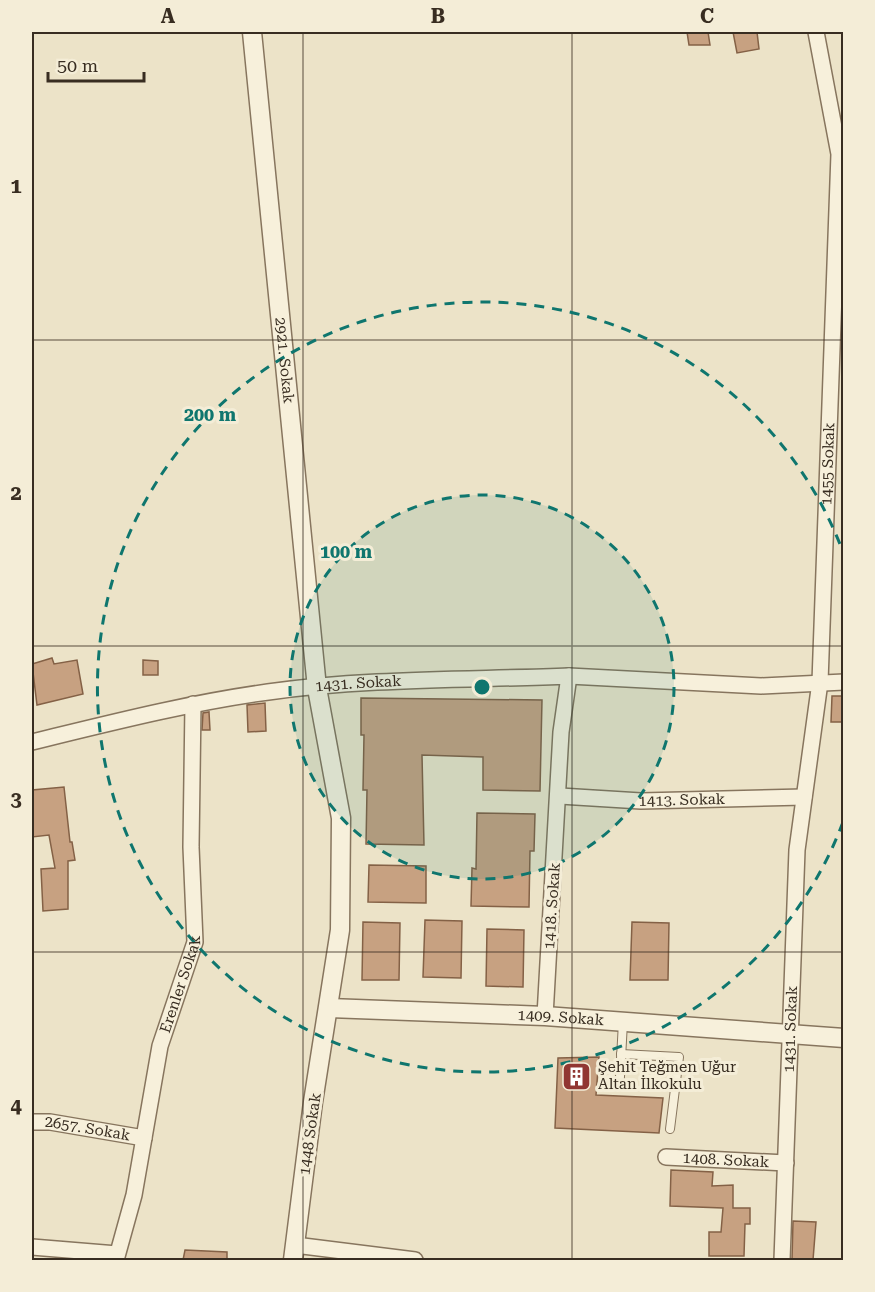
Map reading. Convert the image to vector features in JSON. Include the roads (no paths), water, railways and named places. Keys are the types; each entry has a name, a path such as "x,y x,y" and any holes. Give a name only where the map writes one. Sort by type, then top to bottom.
{"street":[{"name":"2921. Sokak","path":"252,32 317,688 341,818 340,930 329,1008"},
{"name":"1455 Sokak","path":"804,797 820,682 839,259 838,154 840,136 816,32"},
{"name":"1431. Sokak","path":"32,742 193,704 271,692 317,688 569,676 761,686 798,686 820,682 843,682"},
{"path":"560,796 561,732 569,676"},
{"name":"Erenler Sokak","path":"117,1257 134,1195 160,1046 195,942 191,847 193,704"},
{"name":"1413. Sokak","path":"560,796 641,801 804,797"},
{"name":"1418. Sokak","path":"545,1016 560,796"},
{"name":"1431. Sokak","path":"782,1260 792,1036 796,850 804,797"},
{"name":"1409. Sokak","path":"329,1008 545,1016 792,1036"},
{"name":"1448 Sokak","path":"294,1253 329,1008"},
{"path":"792,1036 843,1038"},
{"name":"2657. Sokak","path":"32,1122 50,1122 144,1138"},
{"name":"1408. Sokak","path":"666,1157 786,1163"},
{"path":"32,1247 117,1257"},
{"path":"294,1253 415,1260"}],"lane":[{"path":"620,1077 622,1022"},
{"path":"621,1054 679,1058 670,1129"}],"place":[{"name":"Şehit Teğmen Uğur Altan İlkokulu","path":"577,1076"}]}
